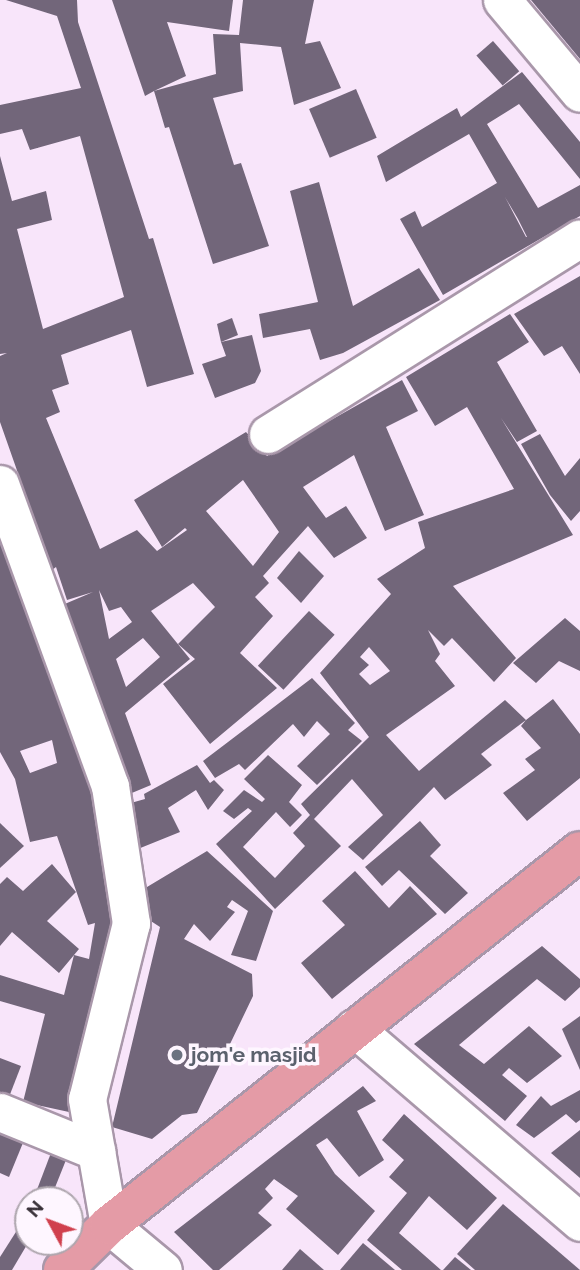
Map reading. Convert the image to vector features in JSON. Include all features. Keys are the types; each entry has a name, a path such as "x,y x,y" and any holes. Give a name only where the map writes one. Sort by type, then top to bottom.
{"main road":[{"path":"63,1270 109,1226 354,1028 580,851"}],"street":[{"path":"502,0 580,93"},
{"path":"268,434 580,238"},
{"path":"0,484 110,786 131,923 87,1099 109,1226 163,1270"},
{"path":"354,1028 580,1222"},
{"path":"0,1112 96,1151"}],"building":[{"path":"6,0 77,0 78,22 149,239 153,238 194,374 147,387 131,330 61,355 69,384 52,390 60,412 46,418 100,549 137,530 157,551 187,530 185,528 162,547 134,500 246,432 267,456 402,380 418,411 386,427 424,515 385,531 354,455 303,487 326,518 346,506 367,538 334,558 308,526 263,576 269,583 255,597 273,616 240,653 277,688 210,744 163,684 195,659 178,644 215,607 193,583 151,611 190,659 125,713 151,785 115,800 60,606 93,592 67,600 56,567 52,570 0,422 0,356 7,353 0,354 0,156 12,201 46,191 52,220 17,229 43,329 124,297 80,136 30,150 22,129 0,134 0,105 81,88 57,16","holes":["243,480 279,532 253,566 206,511","99,590 109,611 121,607 132,622 109,639","143,638 160,657 126,687 116,659"]},
{"path":"112,0 233,0 229,31 167,22 186,76 145,96"},
{"path":"243,0 314,0 305,44 320,41 341,88 294,105 281,47 240,43 243,91 213,98 234,165 241,163 269,246 213,264 169,127 165,128 154,91 216,74 213,34 239,35"},
{"path":"531,0 580,0 580,59"},
{"path":"493,41 519,71 503,86 476,55"},
{"path":"522,72 580,142 580,179 519,104 487,124 538,208 580,185 580,216 443,295 400,219 415,211 422,227 497,183 469,134 386,182 377,156 457,108 461,117","holes":["505,197 518,219 527,237"]},
{"path":"356,89 377,138 330,158 309,109"},
{"path":"319,182 353,306 419,268 440,300 343,353 320,360 310,329 263,338 259,314 318,302 290,191"},
{"path":"580,276 580,374 562,346 544,356 514,314"},
{"path":"510,314 529,342 497,362 537,431 517,442 501,418 573,535 453,586 516,658 494,682 452,638 444,646 428,630 440,654 435,661 455,686 386,735 419,771 505,700 526,720 481,754 492,765 445,800 434,787 363,860 348,847 383,815 352,779 314,819 341,846 275,909 216,844 252,811 248,808 234,819 223,811 244,790 262,802 265,799 244,779 268,755 302,785 289,802 302,815 290,827 276,812 243,847 275,878 305,846 293,833 310,815 301,804 369,737 320,673 391,594 377,579 425,548 418,522 514,489 467,407 435,426 406,377","holes":["369,647 390,671 370,685 359,674 369,665 360,657"]},
{"path":"232,318 238,335 221,342 217,324"},
{"path":"252,335 261,371 255,383 215,398 202,364 226,356 221,342"},
{"path":"540,434 565,476 580,458 580,511 571,521 550,495 521,444"},
{"path":"0,526 125,883 69,1112 23,1102 45,1014 0,1001 0,975 64,995 74,955 89,959 95,923 88,925 57,836 30,842 15,779 0,752","holes":["52,740 57,763 30,773 20,751"]},
{"path":"299,551 324,576 301,603 277,578"},
{"path":"309,611 335,635 283,690 258,666"},
{"path":"565,618 580,631 580,671 559,661 536,683 513,663"},
{"path":"312,678 355,723 348,730 362,741 317,785 297,766 330,734 317,721 304,737 293,724 245,770 239,764 215,778 203,761"},
{"path":"553,699 580,734 580,778 527,821 503,793 535,770 525,759 541,748 521,726"},
{"path":"197,765 210,783 214,780 224,790 208,810 196,790 168,808 180,832 128,853 113,808 145,799 144,794"},
{"path":"420,821 441,845 430,856 468,893 445,914 399,870 382,886 365,867"},
{"path":"0,823 24,846 0,868"},
{"name":"jom'e masjid","path":"207,851 273,911 256,961 231,955 248,911 232,900 227,907 235,912 210,941 194,924 184,939 252,974 253,996 197,1113 182,1115 152,1139 112,1127 160,927 140,914 142,890"},
{"path":"52,864 76,892 47,921 79,949 59,973 12,932 0,946 0,884 7,877 23,891"},
{"path":"355,871 389,908 410,886 437,914 332,999 301,963 345,925 322,901"},
{"path":"542,946 580,979 580,987 565,1001 537,979 459,1045 484,1064 529,1026 562,1056 527,1083 509,1068 502,1075 527,1096 505,1121 414,1044"},
{"path":"580,1016 580,1070 562,1029"},
{"path":"0,1058 21,1066 9,1097 0,1093"},
{"path":"363,1086 376,1101 357,1111 384,1160 359,1177 327,1138 316,1145 335,1174 375,1211 338,1255 286,1209 298,1196 274,1179 265,1189 273,1198 258,1213 272,1225 219,1270 213,1270 174,1232"},
{"path":"580,1090 580,1120 576,1123 566,1114 534,1138 516,1125 541,1096 551,1106"},
{"path":"404,1114 497,1198 467,1230 429,1196 399,1233 441,1270 402,1270 367,1240 407,1193 389,1177 404,1160 382,1140"},
{"path":"0,1124 27,1133 9,1177 0,1173"},
{"path":"580,1130 580,1178 551,1153"},
{"path":"54,1145 70,1150 56,1186 38,1186"},
{"path":"503,1204 580,1270 475,1270 457,1254"},
{"path":"14,1235 14,1256 20,1256 12,1270 0,1270 0,1257"},
{"path":"363,1243 395,1270 340,1270"},
{"path":"300,1249 324,1270 282,1270"},
{"path":"455,1257 471,1270 443,1270"}],"place":[{"name":"jom'e masjid","path":"177,1055"}]}
